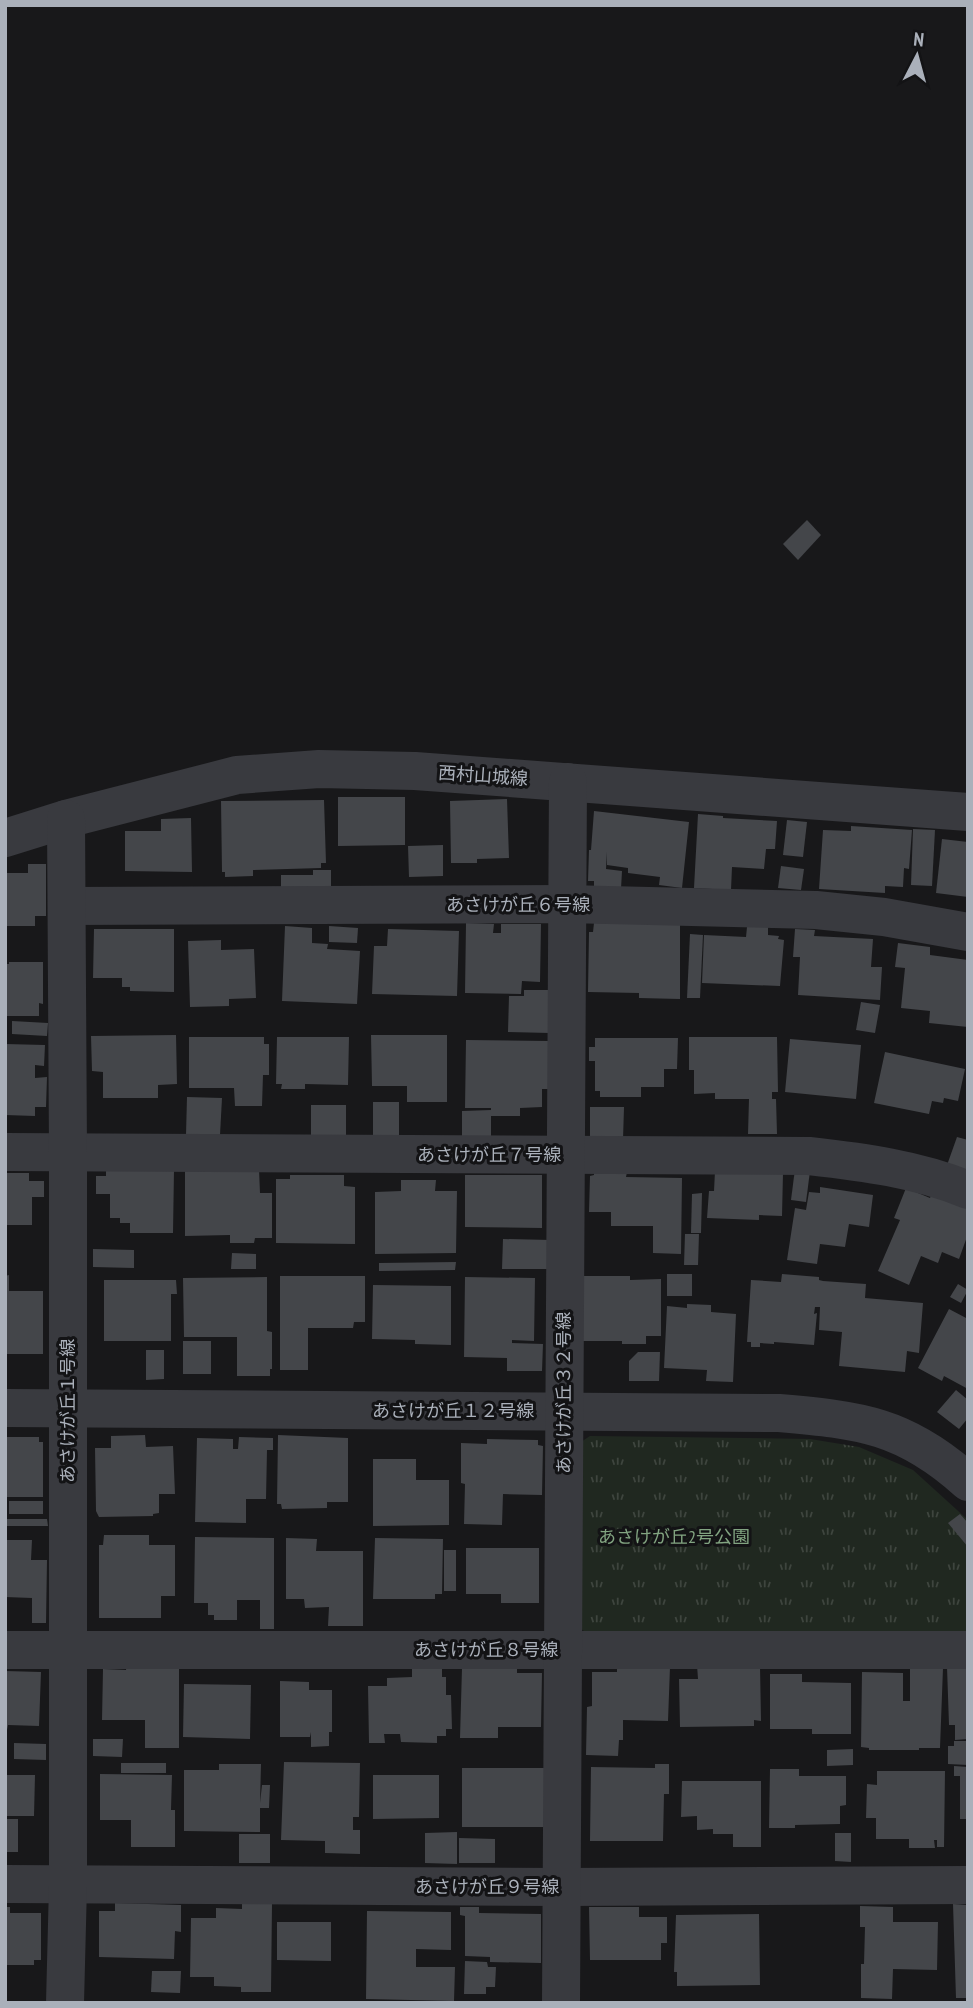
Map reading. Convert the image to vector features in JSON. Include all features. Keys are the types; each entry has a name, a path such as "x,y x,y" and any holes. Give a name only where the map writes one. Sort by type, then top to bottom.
{"street":[{"name":"西村山城線","path":"5,838 66,819 237,775 319,769 415,771 968,812"},
{"name":"あさけが丘３２号線","path":"561,2003 568,782"},
{"name":"あさけが丘１号線","path":"65,2003 68,1885 66,819"},
{"name":"あさけが丘６号線","path":"67,906 566,904 817,910 884,917 968,932"},
{"name":"あさけが丘７号線","path":"5,1152 809,1156 875,1164 968,1190"},
{"name":"あさけが丘１２号線","path":"5,1408 779,1413 839,1418 871,1424 900,1435 927,1450 968,1482"},
{"name":"あさけが丘８号線","path":"5,1650 968,1650"},
{"name":"あさけが丘９号線","path":"5,1884 562,1887 968,1885"}],"green space":[{"name":"あさけが丘2号公園","path":"590,1436 810,1439 859,1447 913,1470 968,1520 968,1639 591,1636 573,1623 575,1446"}],"building":[{"path":"807,520 821,535 798,560 783,544"},
{"path":"338,797 405,797 405,845 338,846"},
{"path":"507,799 509,858 477,859 477,863 451,863 450,801"},
{"path":"324,800 326,863 321,863 321,868 253,870 253,876 225,877 225,872 222,872 221,801"},
{"path":"594,811 689,822 682,888 659,885 660,877 628,873 628,868 607,865 607,852 606,869 622,871 621,889 594,888 594,881 588,881"},
{"path":"698,814 777,821 775,849 766,849 764,869 732,867 731,890 694,888"},
{"path":"191,818 192,872 125,871 125,831 161,831 161,819"},
{"path":"787,820 807,822 803,857 783,855"},
{"path":"851,826 912,830 909,869 904,868 903,887 885,886 885,893 819,889 823,830 851,831"},
{"path":"913,829 935,830 932,886 911,885"},
{"path":"942,839 968,842 968,897 936,893"},
{"path":"443,845 443,876 409,877 408,846"},
{"path":"28,864 46,864 46,916 35,916 35,926 5,926 5,873 28,873"},
{"path":"781,866 804,869 801,890 778,888"},
{"path":"313,870 331,870 331,891 281,893 281,875 313,875"},
{"path":"466,923 494,924 493,933 501,933 501,924 541,924 540,982 522,981 521,994 465,993"},
{"path":"594,923 680,924 680,999 639,998 639,993 588,992 589,932 593,932"},
{"path":"285,926 312,928 312,943 328,944 327,949 360,951 357,1004 282,1001"},
{"path":"329,926 358,928 357,943 329,942"},
{"path":"747,927 768,927 768,935 779,936 778,939 784,940 780,986 702,983 704,935 746,937"},
{"path":"94,929 174,929 174,992 130,991 130,987 122,987 122,978 93,978"},
{"path":"388,929 459,931 457,996 372,994 374,946 387,946"},
{"path":"795,929 815,930 814,936 873,939 871,967 882,967 880,1000 798,995 800,957 793,957"},
{"path":"690,934 703,935 700,998 687,998"},
{"path":"221,940 221,950 254,949 256,998 229,999 229,1006 190,1007 188,941"},
{"path":"898,943 930,947 930,955 968,960 968,1027 929,1023 930,1011 901,1008 905,968 895,967"},
{"path":"43,962 43,1004 39,1003 39,1016 5,1016 5,964"},
{"path":"524,990 551,990 550,1033 508,1032 509,996 524,996"},
{"path":"861,1002 880,1005 875,1033 856,1030"},
{"path":"12,1021 48,1023 47,1036 12,1034"},
{"path":"176,1035 177,1084 158,1085 158,1098 103,1098 103,1072 92,1071 91,1036"},
{"path":"371,1035 447,1035 447,1102 407,1102 407,1086 372,1086"},
{"path":"189,1037 264,1037 264,1044 269,1044 269,1075 263,1075 262,1106 235,1106 234,1088 189,1088"},
{"path":"277,1037 349,1037 348,1085 305,1084 305,1089 281,1089 282,1084 276,1084"},
{"path":"689,1037 777,1037 778,1092 772,1092 772,1099 776,1099 777,1134 748,1134 749,1099 715,1099 715,1093 694,1094 694,1070 689,1070"},
{"path":"595,1038 678,1038 677,1069 664,1069 664,1087 641,1087 641,1097 600,1097 600,1091 595,1091 595,1061 589,1061 589,1047 595,1047"},
{"path":"790,1039 861,1045 856,1099 785,1092"},
{"path":"466,1040 549,1041 549,1089 542,1089 542,1107 520,1108 520,1116 491,1116 491,1139 462,1139 462,1111 491,1110 465,1108"},
{"path":"5,1044 45,1045 44,1066 35,1065 35,1078 47,1077 46,1107 35,1107 35,1116 5,1115"},
{"path":"885,1052 965,1069 958,1101 944,1098 943,1103 932,1101 929,1114 874,1103"},
{"path":"187,1097 222,1098 220,1135 186,1135"},
{"path":"373,1102 399,1102 399,1139 373,1139"},
{"path":"311,1105 346,1105 346,1137 311,1137"},
{"path":"590,1107 624,1107 623,1139 590,1139"},
{"path":"957,1137 968,1140 968,1175 946,1168"},
{"path":"185,1169 259,1169 260,1193 272,1193 272,1238 255,1238 254,1243 230,1243 230,1235 185,1236"},
{"path":"795,1169 810,1171 806,1202 791,1200"},
{"path":"106,1170 174,1170 173,1233 130,1233 130,1223 120,1223 120,1218 110,1218 110,1194 96,1194 96,1176 106,1176"},
{"path":"715,1171 783,1173 782,1216 759,1215 759,1220 707,1218 709,1191 714,1191"},
{"path":"594,1172 627,1172 626,1177 682,1178 681,1254 653,1253 653,1226 611,1226 611,1212 589,1212 590,1176 594,1175"},
{"path":"5,1173 29,1173 29,1181 44,1181 44,1197 32,1197 32,1225 5,1225"},
{"path":"290,1175 344,1175 344,1186 355,1187 355,1244 276,1243 276,1179 290,1179"},
{"path":"465,1175 542,1175 542,1228 465,1227"},
{"path":"401,1180 436,1180 435,1191 457,1191 456,1253 375,1254 375,1192 401,1191"},
{"path":"820,1187 873,1195 869,1227 849,1224 845,1247 820,1244 817,1264 787,1260 795,1208 806,1210 809,1192 820,1193"},
{"path":"906,1188 930,1198 932,1193 968,1208 968,1234 959,1259 942,1252 938,1263 921,1256 909,1285 878,1271 900,1220 894,1218"},
{"path":"702,1193 701,1233 691,1233 692,1194"},
{"path":"685,1234 699,1234 698,1265 684,1265"},
{"path":"503,1239 551,1240 550,1269 502,1269"},
{"path":"93,1249 134,1250 134,1268 93,1267"},
{"path":"232,1253 256,1254 256,1269 231,1269"},
{"path":"456,1262 455,1270 379,1271 379,1263"},
{"path":"667,1274 692,1274 692,1296 667,1296"},
{"path":"782,1274 819,1277 819,1280 823,1281 866,1284 865,1298 923,1303 919,1353 907,1351 905,1372 839,1366 842,1332 819,1330 820,1307 815,1307 814,1314 817,1313 814,1345 774,1342 751,1347 751,1342 747,1342 751,1280 781,1282"},
{"path":"9,1275 9,1291 43,1291 43,1354 5,1354 5,1276"},
{"path":"280,1276 365,1276 365,1322 354,1322 353,1328 308,1328 308,1370 280,1370"},
{"path":"582,1276 630,1276 630,1280 661,1279 661,1336 646,1336 646,1344 583,1341"},
{"path":"267,1277 267,1331 272,1332 270,1376 237,1376 237,1337 184,1337 183,1278"},
{"path":"465,1277 535,1278 534,1341 512,1340 512,1343 543,1344 542,1371 507,1371 507,1358 464,1357"},
{"path":"104,1280 176,1280 177,1294 171,1294 171,1341 104,1341"},
{"path":"958,1284 968,1290 961,1303 950,1297"},
{"path":"373,1285 451,1286 451,1345 415,1344 415,1340 372,1339"},
{"path":"687,1304 711,1305 711,1312 736,1314 733,1382 706,1381 707,1370 664,1368 667,1306 687,1308"},
{"path":"949,1309 968,1319 968,1389 944,1376 942,1381 918,1368"},
{"path":"183,1341 211,1341 211,1374 183,1374"},
{"path":"146,1350 164,1350 164,1379 146,1380"},
{"path":"638,1352 660,1352 659,1381 629,1381 629,1361"},
{"path":"956,1390 968,1400 968,1418 959,1429 937,1412"},
{"path":"145,1435 146,1447 173,1446 175,1494 159,1494 159,1513 153,1516 99,1517 96,1511 95,1448 111,1448 111,1436"},
{"path":"278,1435 348,1438 348,1502 327,1502 327,1508 282,1509 281,1504 277,1504"},
{"path":"5,1437 39,1437 39,1442 43,1442 43,1497 5,1497"},
{"path":"239,1437 273,1438 273,1450 267,1450 266,1499 246,1499 246,1523 195,1522 197,1438 233,1439 233,1449 238,1449"},
{"path":"487,1439 538,1440 538,1445 543,1446 542,1495 503,1494 502,1525 464,1524 465,1484 461,1483 461,1443 487,1444"},
{"path":"373,1459 416,1459 416,1480 449,1480 449,1525 373,1526"},
{"path":"9,1501 43,1501 43,1514 9,1514"},
{"path":"960,1514 968,1523 968,1547 948,1523"},
{"path":"5,1519 47,1519 48,1526 5,1526"},
{"path":"104,1535 149,1535 149,1545 175,1545 175,1596 161,1596 161,1618 99,1618 99,1545 103,1545"},
{"path":"195,1537 274,1538 274,1629 260,1629 260,1600 237,1600 237,1620 214,1620 214,1615 208,1615 208,1603 194,1603"},
{"path":"286,1538 317,1539 316,1551 363,1551 363,1626 328,1626 329,1607 305,1608 304,1599 286,1599"},
{"path":"375,1538 443,1539 442,1594 435,1594 435,1599 373,1599"},
{"path":"5,1540 32,1540 31,1560 47,1560 46,1623 32,1623 32,1598 5,1597"},
{"path":"466,1548 539,1548 539,1603 501,1603 501,1594 466,1594"},
{"path":"444,1550 456,1550 456,1591 444,1591"},
{"path":"127,1662 179,1662 179,1748 145,1748 145,1720 102,1720 103,1669 126,1670"},
{"path":"412,1664 442,1664 442,1677 446,1677 446,1695 451,1695 452,1729 446,1729 446,1736 437,1736 437,1743 401,1742 400,1734 384,1734 385,1743 369,1743 368,1686 387,1686 387,1678 412,1677"},
{"path":"697,1665 760,1666 761,1721 754,1720 754,1726 680,1727 679,1679 698,1679"},
{"path":"617,1666 670,1667 668,1721 623,1720 623,1740 619,1740 618,1756 586,1755 587,1707 592,1706 592,1672 617,1672"},
{"path":"968,1666 968,1739 955,1740 955,1725 949,1725 947,1667"},
{"path":"462,1668 517,1669 517,1673 542,1673 541,1727 498,1727 498,1738 460,1738"},
{"path":"943,1668 940,1748 869,1750 861,1747 862,1672 903,1673 903,1701 910,1701 910,1669"},
{"path":"5,1671 41,1672 39,1726 8,1725 5,1730"},
{"path":"770,1674 802,1674 802,1682 851,1683 851,1734 812,1734 812,1729 770,1729"},
{"path":"280,1681 309,1682 309,1690 332,1690 332,1732 329,1732 329,1746 311,1747 311,1732 310,1737 280,1737"},
{"path":"184,1684 251,1685 250,1739 183,1737"},
{"path":"93,1739 123,1739 122,1757 93,1756"},
{"path":"954,1741 968,1741 968,1765 948,1764 948,1746 954,1746"},
{"path":"14,1743 46,1744 46,1760 14,1759"},
{"path":"853,1749 853,1765 827,1766 827,1750"},
{"path":"284,1762 360,1763 359,1817 353,1817 353,1830 360,1830 360,1854 325,1853 325,1841 281,1840"},
{"path":"121,1763 166,1763 166,1773 121,1773"},
{"path":"219,1764 261,1764 260,1803 262,1785 270,1785 269,1808 260,1808 260,1832 184,1831 184,1770 219,1770"},
{"path":"655,1764 669,1764 669,1794 664,1794 663,1841 590,1841 591,1767 655,1768"},
{"path":"954,1766 968,1767 968,1819 960,1819 960,1776 954,1776"},
{"path":"462,1768 545,1768 545,1827 462,1827"},
{"path":"770,1769 799,1769 799,1776 846,1776 846,1805 840,1806 840,1824 769,1828"},
{"path":"877,1771 945,1771 944,1847 937,1847 937,1840 934,1840 935,1848 909,1848 909,1839 876,1839 876,1818 866,1818 867,1784 877,1785"},
{"path":"100,1774 172,1775 171,1810 175,1810 175,1847 131,1847 131,1820 100,1820"},
{"path":"5,1775 35,1775 34,1816 5,1816"},
{"path":"373,1775 439,1775 439,1818 373,1819"},
{"path":"682,1781 761,1781 761,1847 733,1847 733,1834 713,1834 713,1829 697,1830 697,1816 681,1817"},
{"path":"5,1819 18,1819 18,1852 5,1852"},
{"path":"457,1832 457,1864 425,1863 425,1833"},
{"path":"835,1833 851,1833 851,1862 835,1861"},
{"path":"239,1834 270,1834 270,1863 239,1863"},
{"path":"459,1838 495,1839 495,1863 459,1863"},
{"path":"115,1903 181,1905 181,1932 175,1931 174,1959 99,1957 99,1911 115,1911"},
{"path":"242,1904 272,1904 271,1992 241,1992 241,1987 214,1986 214,1977 190,1977 191,1918 216,1918 216,1908 242,1909"},
{"path":"953,1904 968,1905 968,1998 956,1998"},
{"path":"860,1906 893,1907 893,1922 938,1922 937,1970 893,1969 892,1999 861,1998 865,1927 860,1927"},
{"path":"5,1907 10,1907 10,1913 41,1913 41,1960 34,1960 34,1965 5,1965"},
{"path":"460,1907 479,1907 479,1913 541,1914 541,1963 490,1962 490,1957 465,1956 465,1916 460,1915"},
{"path":"589,1907 639,1907 639,1917 667,1917 667,1943 661,1943 661,1960 590,1960"},
{"path":"367,1911 451,1912 451,1950 416,1949 416,1967 455,1967 454,2001 366,1999"},
{"path":"759,1914 760,1985 677,1986 677,1972 674,1972 676,1915"},
{"path":"277,1922 331,1922 331,1961 277,1960"},
{"path":"465,1961 487,1962 488,1967 496,1967 495,1987 486,1987 486,1994 464,1994"},
{"path":"152,1971 181,1971 180,1993 151,1992"}]}
